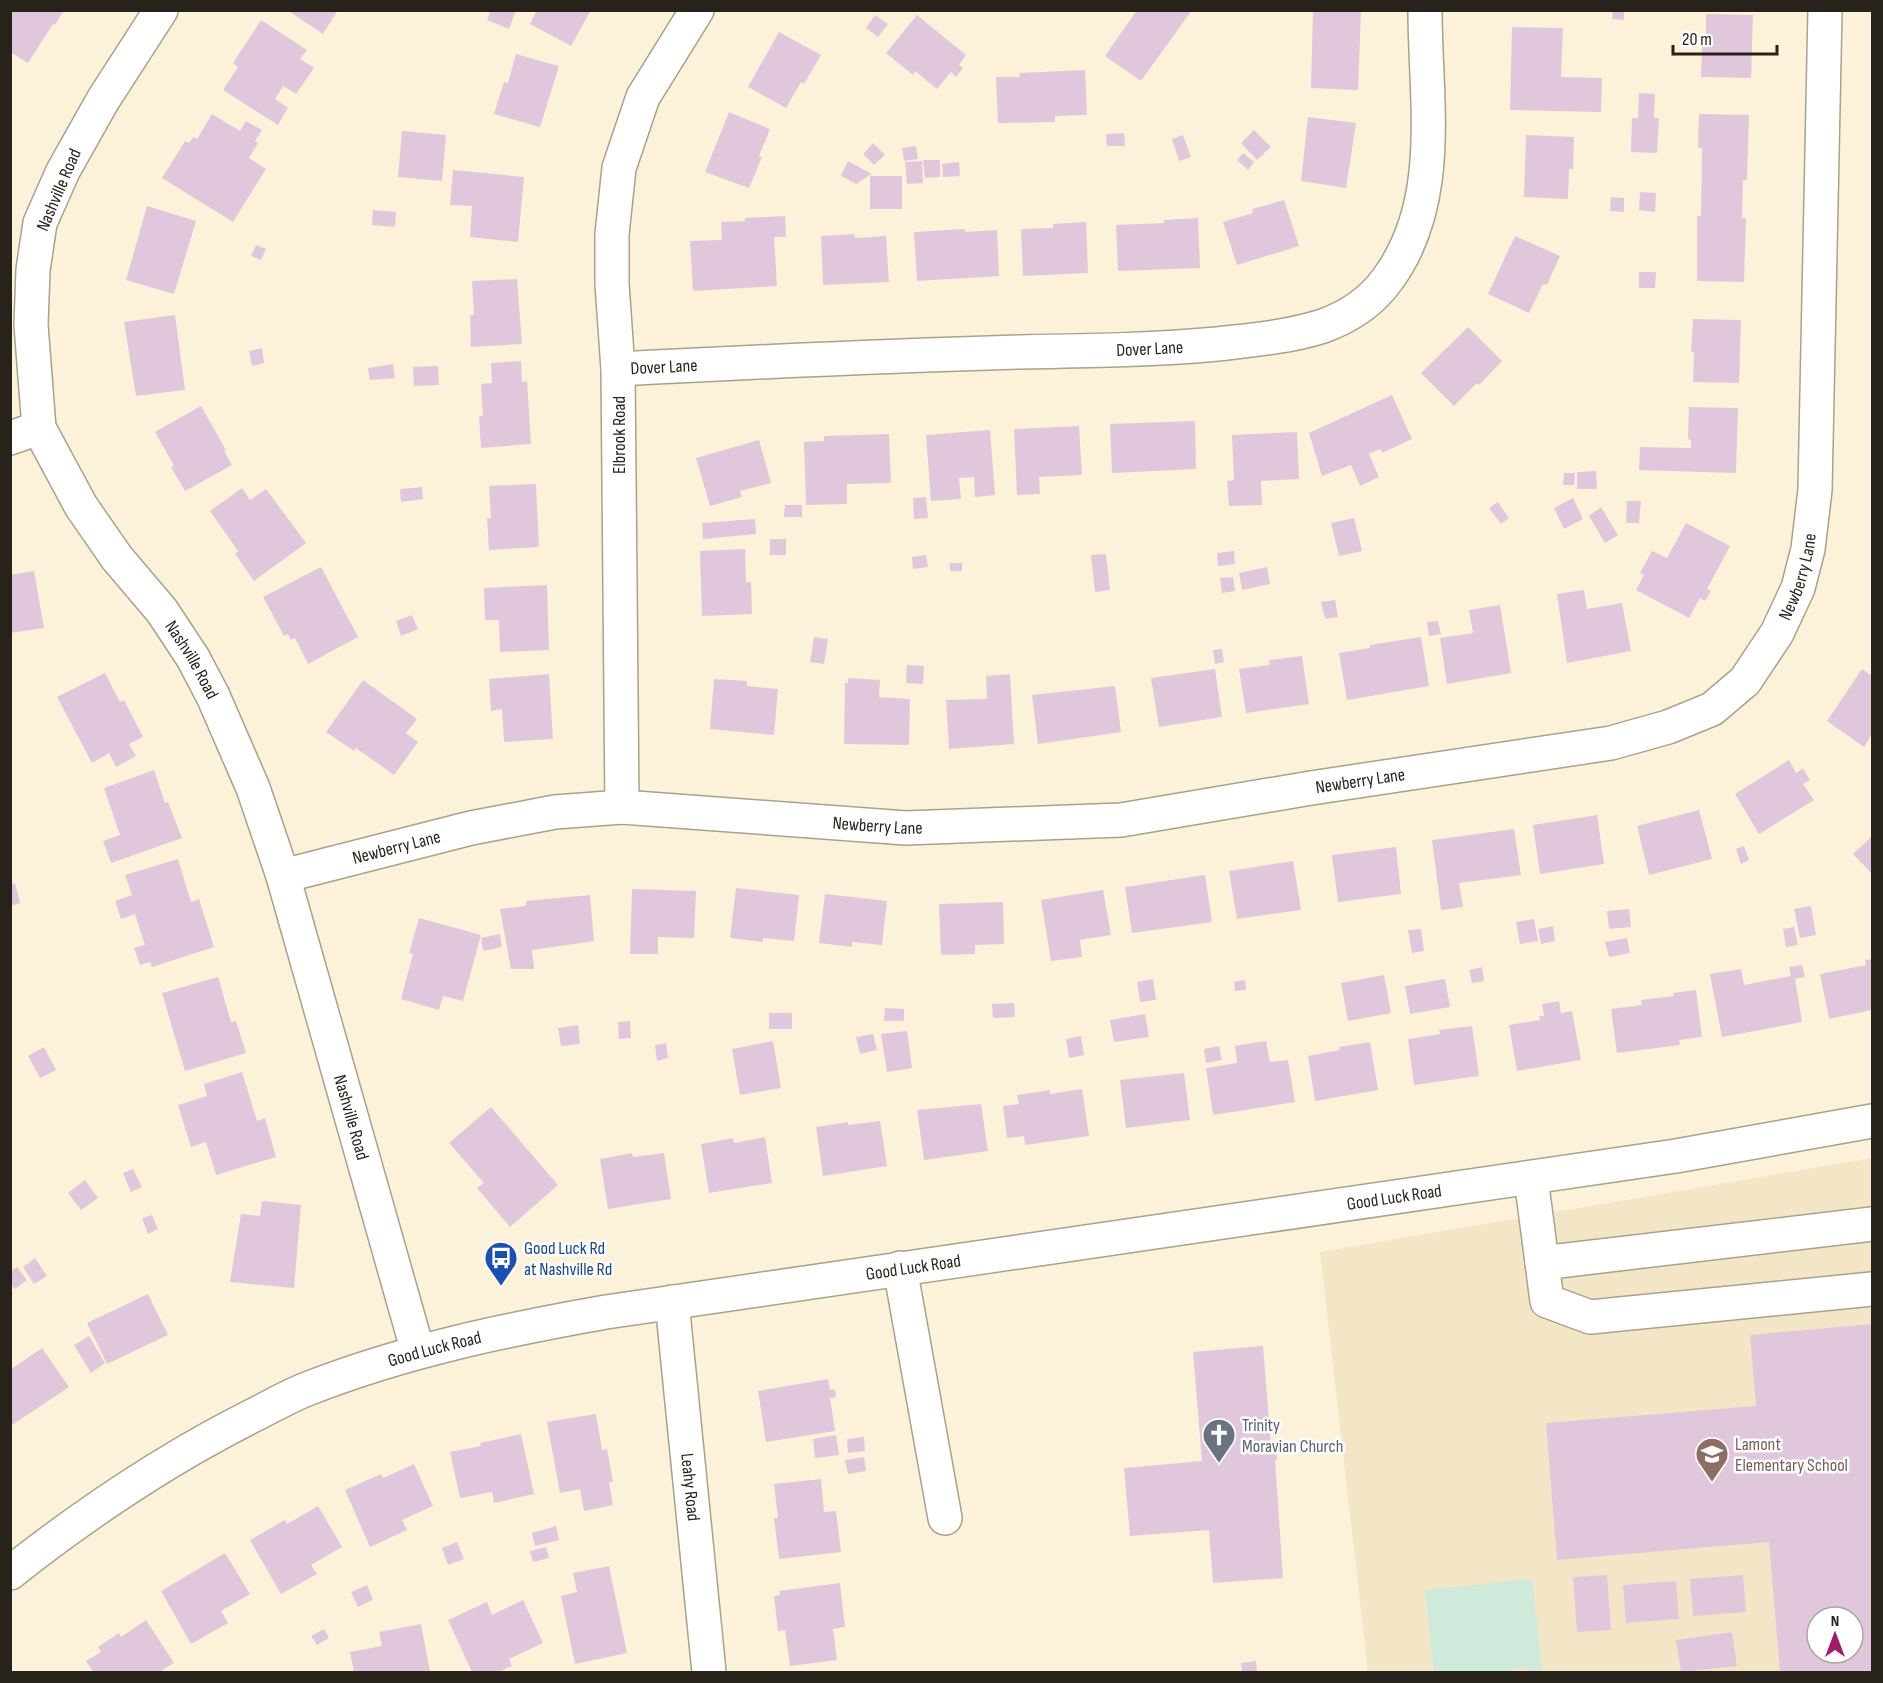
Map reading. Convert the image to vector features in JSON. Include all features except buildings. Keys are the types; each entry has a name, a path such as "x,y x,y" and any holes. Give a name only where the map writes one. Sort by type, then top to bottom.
{"street":[{"name":"Nashville Road","path":"161,10 104,100 69,161 40,223 33,270 25,433 81,506 117,558 162,611 193,658 213,696 249,778 283,876 418,1352"},
{"name":"Elbrook Road","path":"622,807 618,369 612,284 612,234 619,168 643,97 697,10"},
{"name":"Dover Lane","path":"618,369 852,357 1110,350 1197,345 1280,336 1322,326 1338,319 1357,310 1375,295 1388,279 1412,237 1422,202 1427,169 1429,129 1425,10"},
{"name":"Newberry Lane","path":"283,876 471,828 555,812 622,807 906,828 1121,820 1611,742 1668,727 1712,709 1745,681 1777,633 1798,588 1808,549 1815,490 1825,10"},
{"name":"Good Luck Road","path":"10,1573 85,1518 223,1431 305,1390 418,1352 509,1330 672,1302 1531,1178 1676,1156 1872,1121"},
{"path":"1531,1178 1547,1301 1590,1317 1872,1289"},
{"path":"1542,1263 1872,1224"},
{"path":"900,1268 945,1518"},
{"name":"Leahy Road","path":"672,1302 709,1672"}],"shaded area":[{"path":"1872,1158 1872,1672 1368,1672 1320,1252"}],"green space":[{"path":"1532,1579 1542,1672 1527,1672 1526,1667 1513,1668 1513,1672 1434,1672 1425,1590"}],"place":[{"name":"Good Luck Rd at Nashville Rd","path":"501,1287"},
{"name":"Trinity Moravian Church","path":"1219,1464"},
{"name":"Lamont Elementary School","path":"1712,1483"}]}
